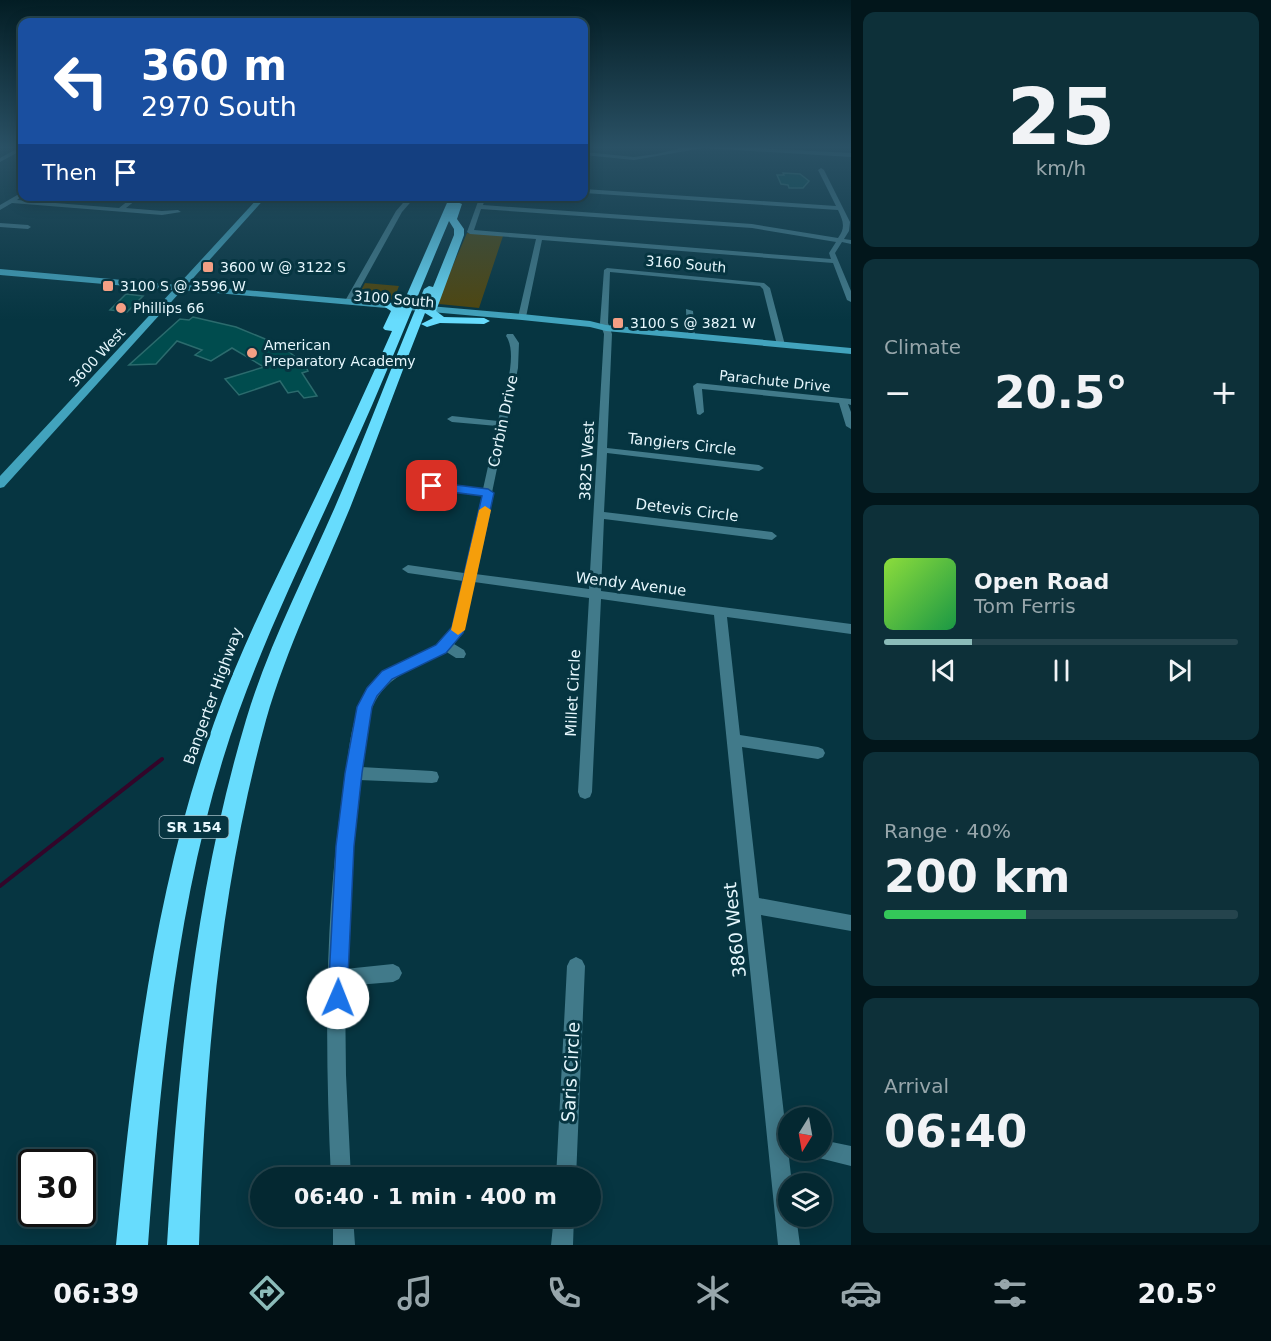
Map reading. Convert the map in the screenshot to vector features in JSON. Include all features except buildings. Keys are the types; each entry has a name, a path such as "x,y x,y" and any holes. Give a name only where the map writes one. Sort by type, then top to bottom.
{"highway":[{"name":"SR 154","path":"183,1245 197,1042 223,869 257,719 306,590 352,484 411,334 409,310 452,204"},
{"path":"456,225 452,219 457,204"},
{"name":"SR 154","path":"409,310 456,225 465,204"},
{"path":"434,246 426,250 397,302 409,310 430,312 439,317"},
{"path":"306,590 302,573 355,453 348,428 349,416 409,310"},
{"path":"411,334 424,325 439,320 484,321"},
{"name":"Bangerter Highway","path":"132,1245 153,1045 176,905 193,831 212,762 249,656 351,435"}],"main road":[{"name":"3600 West","path":"0,484 257,204"},
{"name":"3100 South","path":"0,272 349,301 409,310"},
{"name":"3100 South","path":"180,288 192,292 522,317 590,324 606,328 851,351"},
{"name":"3100 South","path":"439,317 590,330 606,328"}],"street":[{"path":"54,204 178,212"},
{"path":"121,209 127,204"},
{"path":"349,301 398,213 406,204"},
{"path":"480,204 470,232 834,261"},
{"path":"782,204 841,208"},
{"path":"839,204 848,225 832,250 834,261 851,300"},
{"path":"479,207 752,226 851,242"},
{"path":"0,225 28,227"},
{"path":"522,317 539,238"},
{"name":"3160 South","path":"608,270 762,284 766,288 781,345"},
{"name":"3825 West","path":"594,594 608,270"},
{"path":"689,311 691,336"},
{"name":"Corbin Drive","path":"446,645 461,622 503,424 515,361 515,343 510,336"},
{"name":"Parachute Drive","path":"700,412 697,386 847,401"},
{"path":"847,401 851,426"},
{"path":"452,419 503,424"},
{"name":"Tangiers Circle","path":"602,450 759,468"},
{"path":"432,486 488,493"},
{"name":"Detevis Circle","path":"599,515 772,536"},
{"name":"Wendy Avenue","path":"408,569 851,629"},
{"name":"Millet Circle","path":"585,792 594,594"},
{"name":"3860 West","path":"720,611 752,904 779,1107"},
{"path":"340,1167 337,1056 343,865 363,714 372,692 394,671 446,645 460,654"},
{"path":"734,740 818,753"},
{"path":"354,773 432,777"},
{"path":"752,904 851,922"},
{"name":"Saris Circle","path":"567,1167 576,966"},
{"path":"338,978 393,973"},
{"path":"832,1152 851,1156"},
{"name":"3860 West","path":"784,1161 789,1245"},
{"path":"343,1227 344,1245"},
{"path":"562,1245 563,1227"}],"shaded area":[{"path":"467,233 503,236 479,308 439,304 437,302"},
{"path":"365,283 399,286 394,299 359,300 357,298"}],"waterway":[{"path":"0,886 162,759"}],"slow traffic":[{"path":"458,630 463,616 485,510"}],"place":[{"name":"3600 W @ 3122 S","path":"208,267"},
{"name":"3100 S @ 3596 W","path":"108,286"},
{"name":"Phillips 66","path":"121,308"},
{"name":"3100 S @ 3821 W","path":"618,323"},
{"name":"American Preparatory Academy","path":"252,353"}],"route":[{"path":"338,998 343,865 349,807 365,707 372,692 387,675 441,649 458,629 463,616 488,493 432,486"}]}
